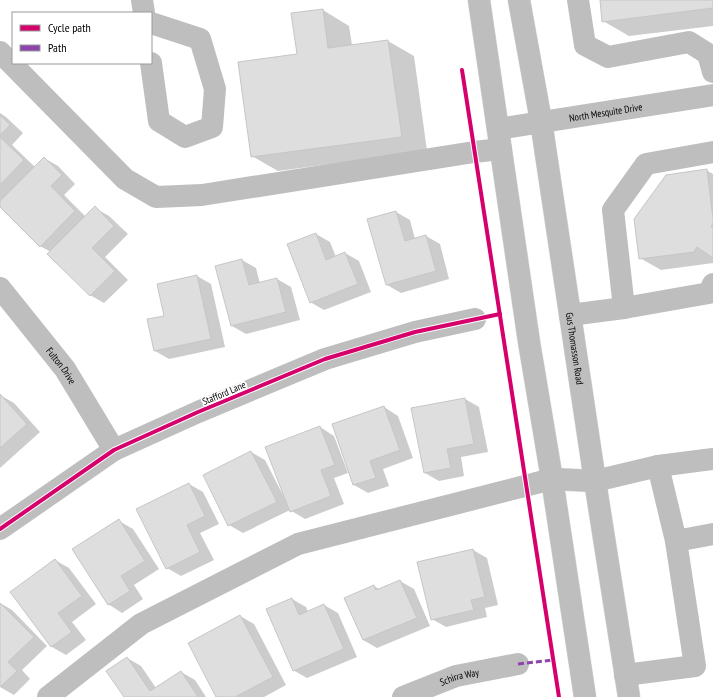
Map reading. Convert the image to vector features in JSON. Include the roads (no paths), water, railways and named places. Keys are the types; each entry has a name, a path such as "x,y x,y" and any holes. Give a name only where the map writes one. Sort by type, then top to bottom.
{"main road":[{"path":"142,0 144,12"},
{"path":"479,0 529,342 552,479 585,697"},
{"name":"Gus Thomasson Road","path":"519,0 541,121 629,697"},
{"path":"578,0 585,45 608,57 689,42 708,54 713,72"},
{"path":"151,64 159,121 185,136 212,127 215,89 200,39 152,23"},
{"name":"North Mesquite Drive","path":"0,52 125,179 156,197 202,195 474,152 541,121 713,95"},
{"path":"624,308 613,210 646,164 713,152"},
{"path":"570,315 624,308 709,293 713,284"},
{"name":"Fulton Drive","path":"2,294 65,369 114,450"},
{"name":"Stafford Lane","path":"0,528 114,450 198,412 325,359 415,332 475,319"},
{"path":"48,697 141,624 298,544 552,479 595,480 658,466 713,459"},
{"path":"625,675 704,665 658,466"},
{"path":"676,541 713,534"},
{"name":"Schirra Way","path":"403,697 456,676 518,664"}]}
